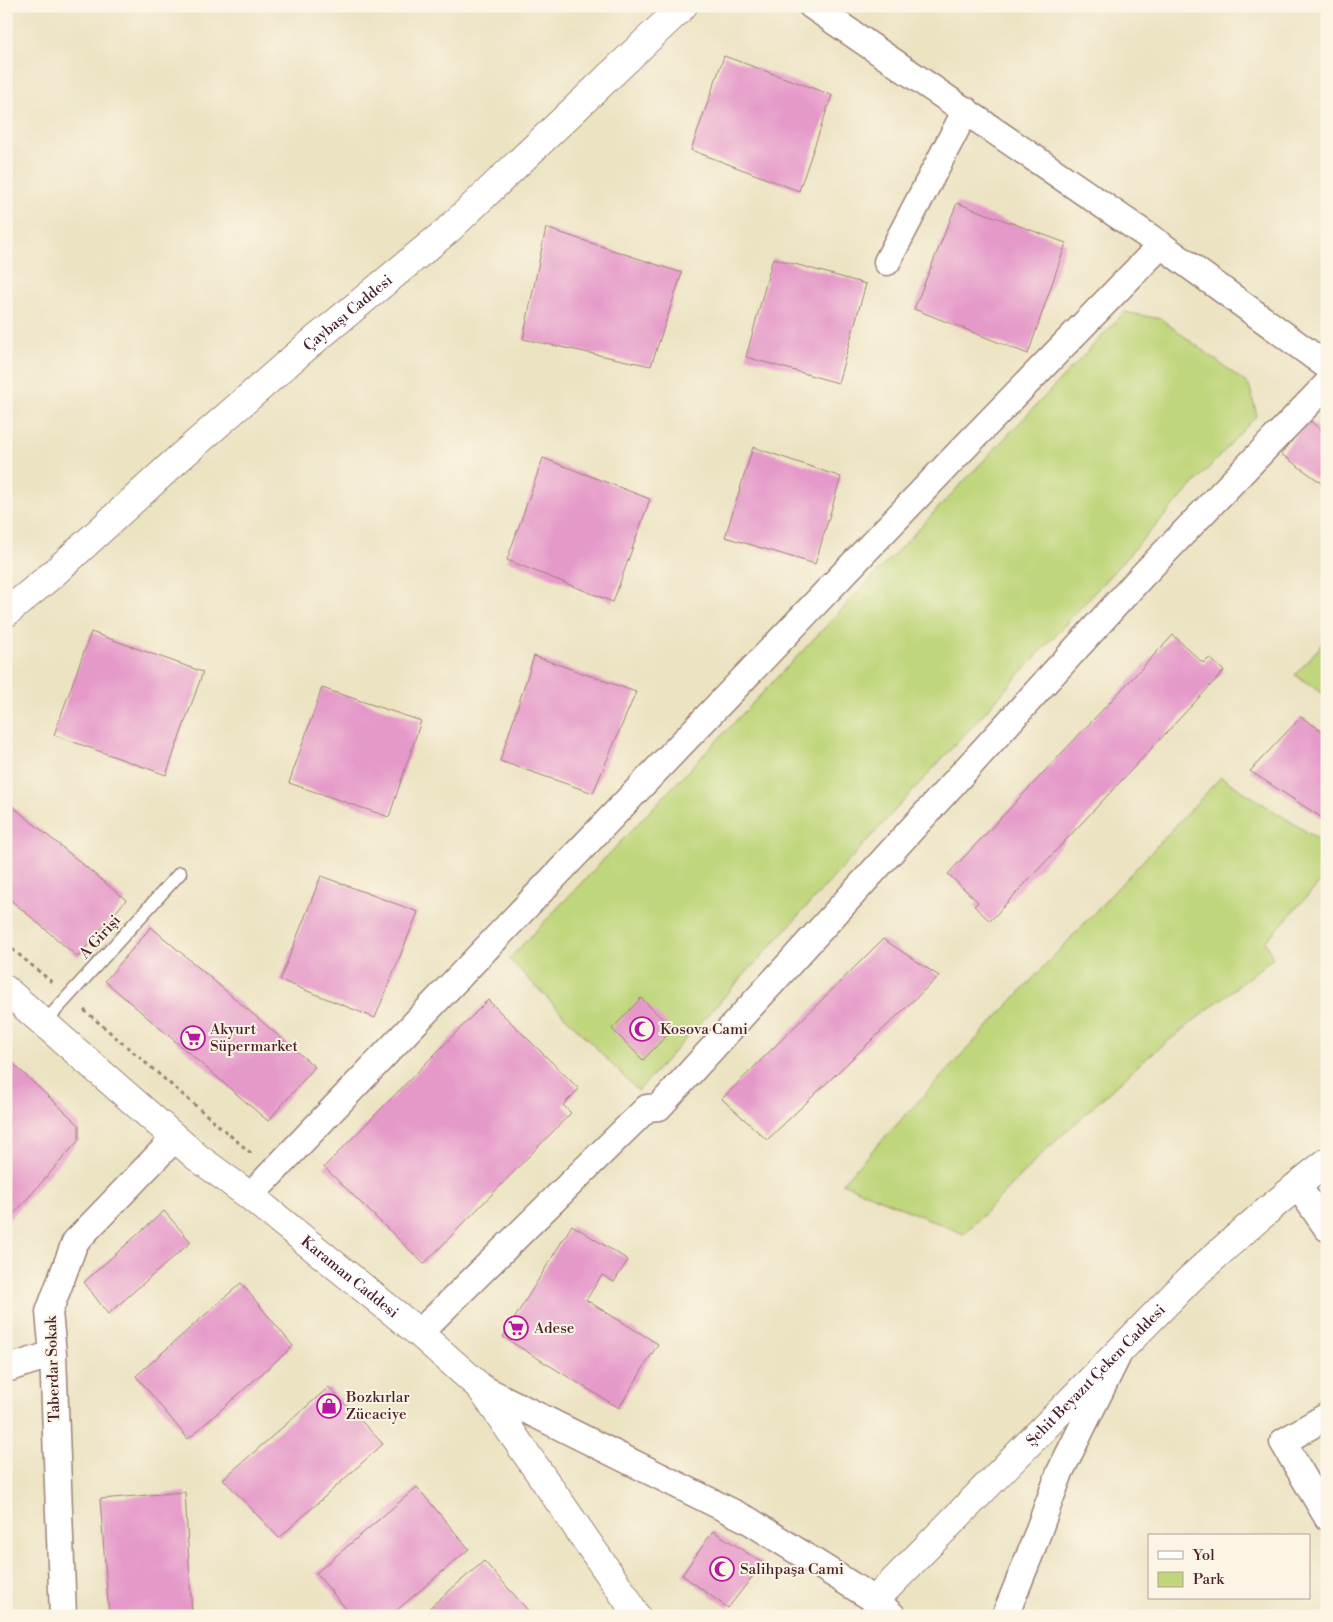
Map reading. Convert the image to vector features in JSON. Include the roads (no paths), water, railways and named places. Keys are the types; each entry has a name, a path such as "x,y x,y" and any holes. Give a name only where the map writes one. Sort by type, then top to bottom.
{"street":[{"name":"Çaybaşı Caddesi","path":"6,613 53,574 178,459 304,349 448,230 683,6"},
{"path":"812,6 1161,245 1327,366"},
{"path":"887,262 966,110"},
{"path":"250,1196 1161,245"},
{"path":"419,1333 647,1108 659,1107 1141,577 1327,384"},
{"name":"Karaman Caddesi","path":"6,990 197,1157 250,1196 419,1333 480,1387 621,1591 636,1616"},
{"name":"Taberdar Sokak","path":"62,1616 53,1354 49,1312 75,1242 175,1138"},
{"name":"Şehit Beyazıt Çeken Caddesi","path":"884,1608 1122,1347 1190,1279 1241,1232 1296,1185 1327,1162"},
{"path":"1296,1185 1327,1228"},
{"path":"1005,1616 1060,1472 1122,1347"},
{"path":"6,1369 53,1354"},
{"path":"480,1387 748,1520 884,1608"},
{"path":"1327,1416 1283,1442 1327,1517"}],"lane":[{"name":"A Girişi","path":"44,1023 180,873"}],"place":[{"name":"Kosova Cami","path":"642,1029"},
{"name":"Akyurt Süpermarket","path":"193,1038"},
{"name":"Adese","path":"516,1328"},
{"name":"Bozkırlar Zücaciye","path":"329,1406"},
{"name":"Salihpaşa Cami","path":"722,1569"}]}
